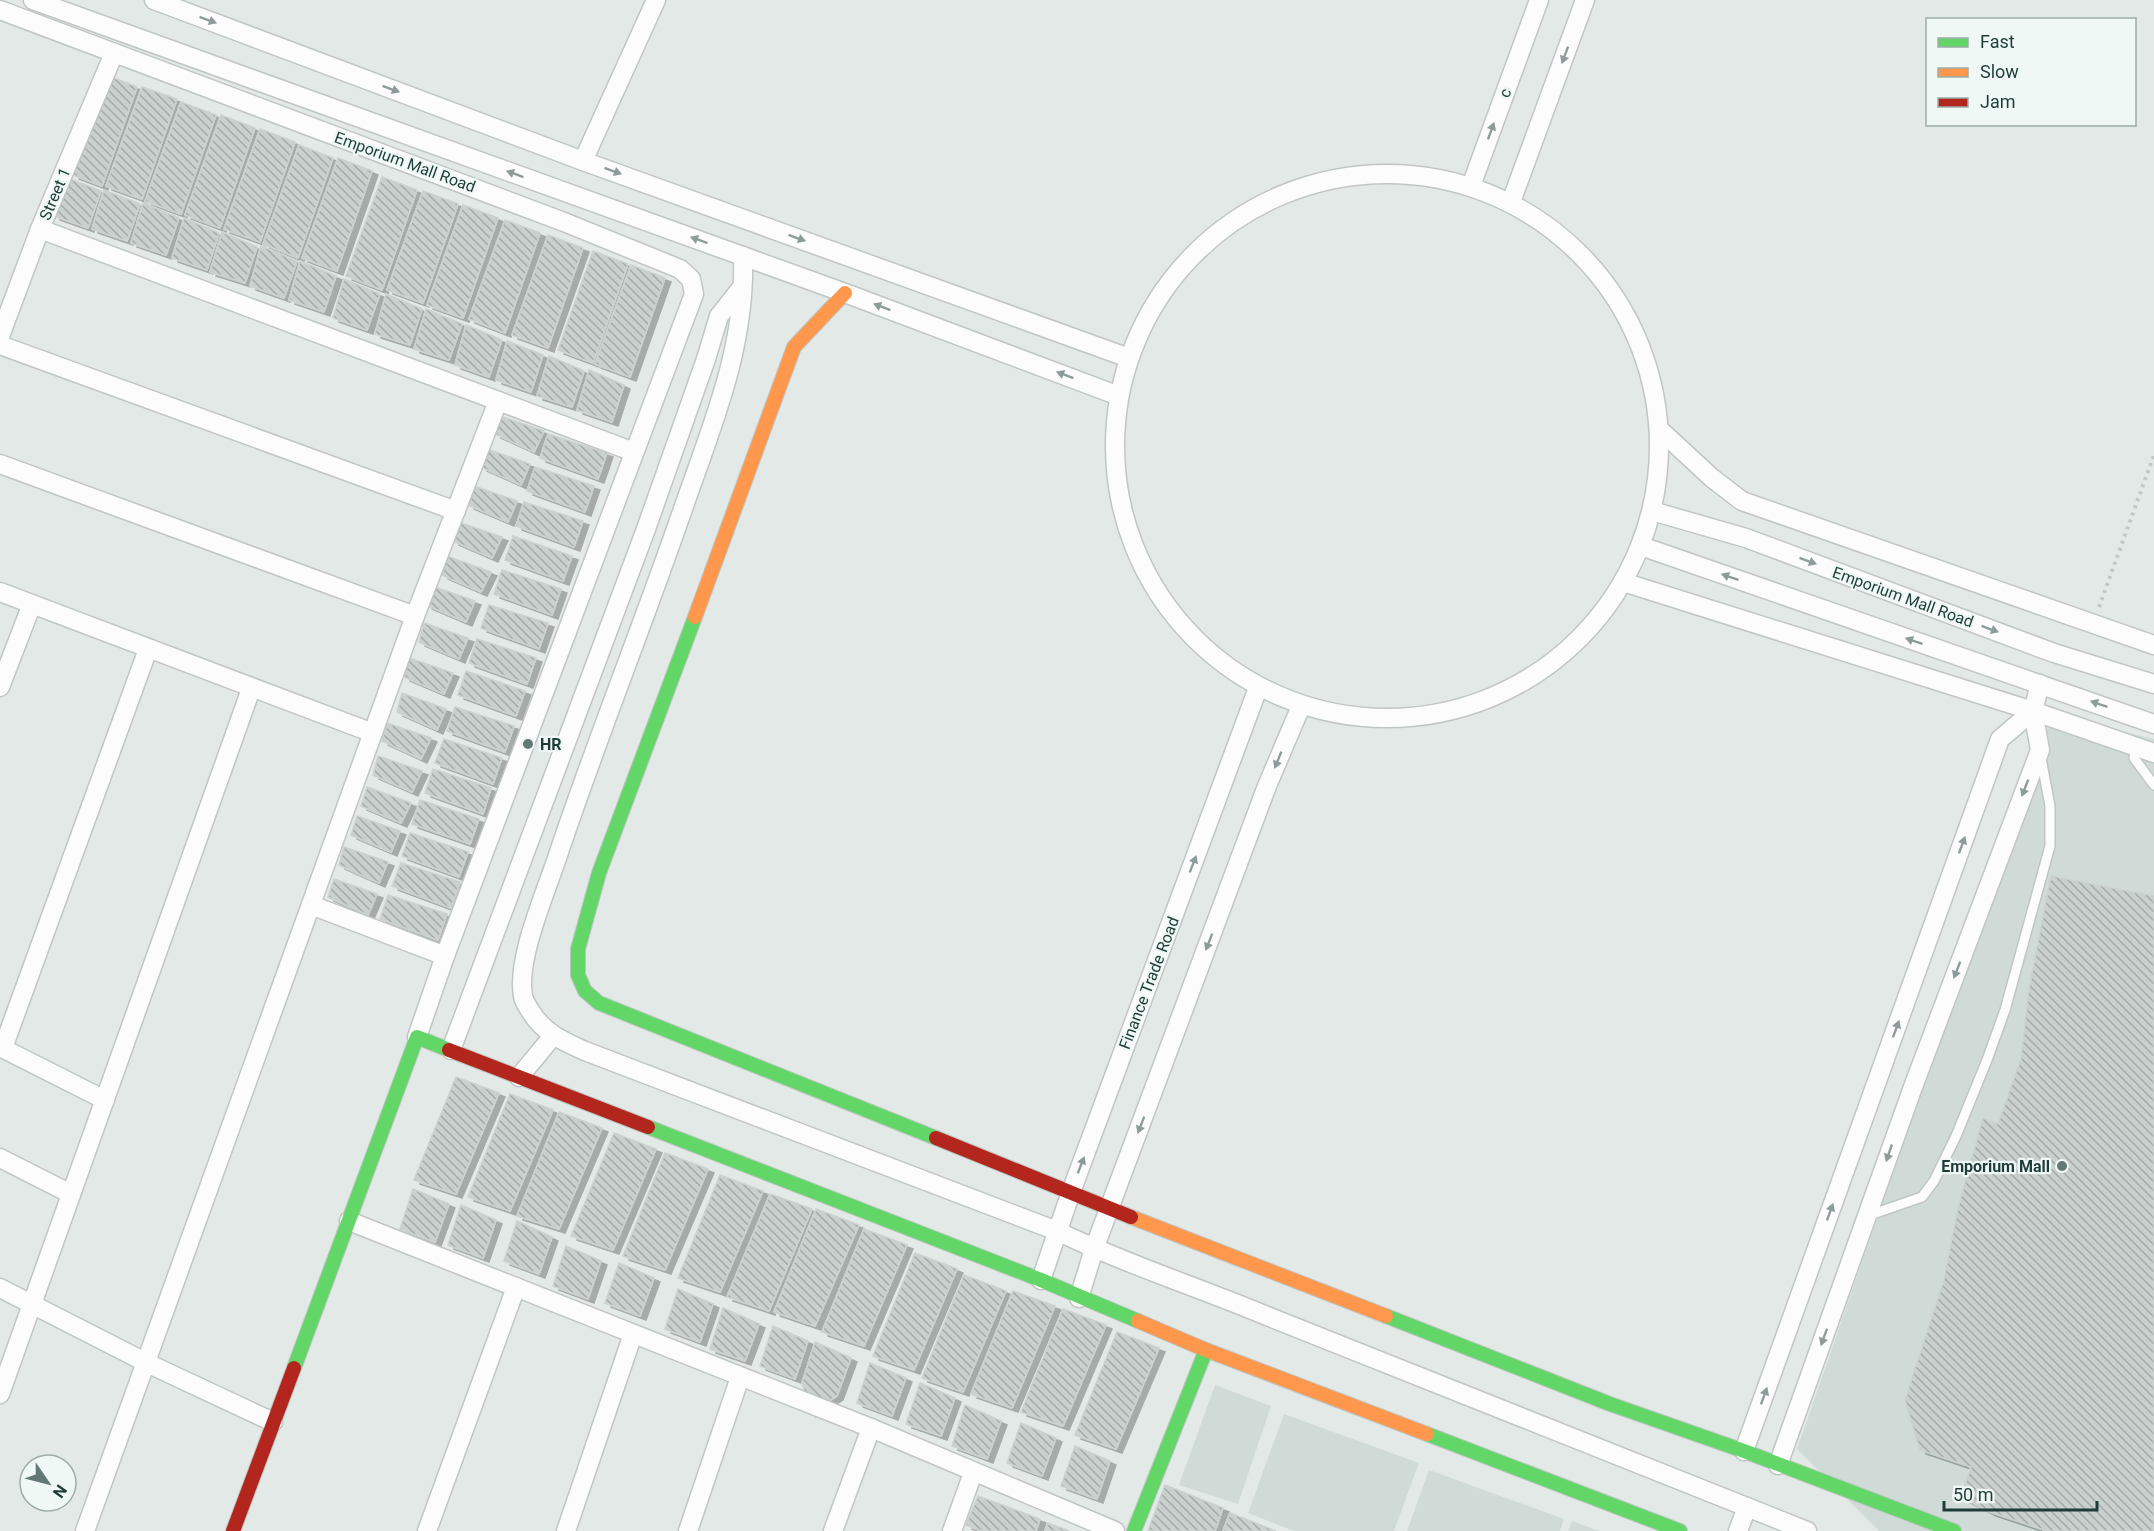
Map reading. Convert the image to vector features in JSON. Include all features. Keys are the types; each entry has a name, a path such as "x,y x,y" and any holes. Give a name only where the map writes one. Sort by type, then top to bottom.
{"street":[{"path":"33,0 845,293 1119,396"},
{"path":"154,0 583,161 1130,358"},
{"path":"583,161 656,0"},
{"name":"c","path":"1471,186 1539,0"},
{"path":"1511,202 1585,0"},
{"name":"Emporium Mall Road","path":"0,10 564,222 680,269 691,279 694,294 634,452"},
{"name":"Street 1","path":"0,336 40,229 114,53"},
{"path":"1402,173 1471,186 1511,202 1569,242 1616,296 1647,360 1660,430 1652,511 1641,546 1623,582 1587,632 1539,673 1484,701 1424,717 1362,718 1301,706 1258,688 1202,648 1158,595 1128,533 1115,465 1119,396 1130,358 1161,295 1207,242 1265,202 1332,179 1402,173"},
{"path":"40,229 634,452 233,1531"},
{"path":"742,256 744,285 735,354 719,406 665,563 581,787 528,944 522,973 523,999 537,1022 553,1036 585,1051 1057,1231 1094,1249 1193,1286 1483,1404 1807,1531"},
{"path":"451,1050 646,529 719,316 744,285"},
{"path":"845,293 794,347 599,873 578,949 578,975 585,991 599,1003 1109,1208 1610,1404 1744,1451 1954,1531"},
{"path":"0,345 456,511"},
{"path":"85,1531 415,616 498,401"},
{"path":"1660,430 1712,478 1742,501 2154,645"},
{"path":"0,464 415,616"},
{"name":"Emporium Mall Road","path":"1652,511 1746,538 2054,653 2154,684"},
{"path":"1641,546 2154,724"},
{"path":"1623,582 2033,711 2146,750"},
{"path":"0,592 373,733"},
{"path":"0,687 32,604"},
{"path":"105,1100 1,1047 148,649"},
{"path":"1778,1465 1913,1087 2040,750 2033,711 2040,684"},
{"path":"0,1394 251,688"},
{"name":"Finance Trade Road","path":"1041,1280 1071,1192 1258,688"},
{"path":"1079,1298 1109,1208 1267,786 1301,706"},
{"path":"1744,1451 2000,739 2033,711"},
{"path":"311,905 445,956"},
{"path":"519,1077 553,1036"},
{"path":"417,1037 1041,1280 1206,1350 1680,1531"},
{"path":"0,1158 71,1194"},
{"path":"349,1221 871,1428 1115,1531"},
{"path":"427,1531 516,1287"},
{"path":"0,1288 147,1363 273,1422"},
{"path":"566,1531 633,1334"},
{"path":"1134,1531 1206,1350"},
{"path":"688,1531 740,1377"},
{"path":"833,1531 871,1428"},
{"path":"952,1531 973,1473"},
{"path":"1738,1531 1747,1507"}],"lane":[{"path":"1867,1216 1922,1197 1934,1181 1987,1060 2005,1010 2050,846 2050,806 2040,750"},
{"path":"2146,750 2134,759 2154,785"}],"path":[{"path":"2093,622 2154,455"}],"shaded area":[{"name":"Emporium Mall","path":"2052,715 2154,739 2154,1531 1879,1531 1797,1449"},
{"path":"1215,1385 1271,1406 1238,1504 1179,1485"},
{"path":"1284,1414 1419,1463 1394,1531 1294,1531 1248,1513"},
{"path":"1429,1470 1564,1519 1560,1531 1407,1531"},
{"path":"1572,1521 1599,1531 1568,1531"}],"building":[{"path":"109,76 137,87 102,186 73,175"},
{"path":"142,87 177,99 142,199 106,186"},
{"path":"181,102 216,115 181,214 145,201"},
{"path":"221,115 255,128 220,228 185,215"},
{"path":"260,129 295,142 260,242 224,229"},
{"path":"299,145 333,158 298,258 263,244"},
{"path":"338,158 372,171 337,271 302,258"},
{"path":"65,177 101,191 88,228 54,216"},
{"path":"382,177 417,190 382,290 346,276"},
{"path":"104,190 140,204 127,241 92,229"},
{"path":"423,191 458,204 423,303 387,290"},
{"path":"143,203 179,218 166,255 131,243"},
{"path":"463,205 498,218 463,318 427,305"},
{"path":"184,218 219,233 207,270 172,258"},
{"path":"505,220 540,233 505,333 469,319"},
{"path":"222,232 257,247 245,283 210,272"},
{"path":"548,235 583,248 548,348 512,335"},
{"path":"261,246 297,261 284,298 250,286"},
{"path":"593,251 628,264 593,363 558,350"},
{"path":"300,261 336,276 324,312 289,300"},
{"path":"631,265 665,278 630,377 595,364"},
{"path":"344,279 380,294 367,330 333,318"},
{"path":"386,294 422,309 410,345 375,334"},
{"path":"426,309 462,324 449,360 414,349"},
{"path":"466,325 502,340 489,377 455,365"},
{"path":"507,341 543,355 531,392 496,380"},
{"path":"549,356 584,371 572,407 537,396"},
{"path":"589,370 624,385 612,422 577,410"},
{"path":"500,416 544,431 534,452 495,434"},
{"path":"548,434 607,453 598,479 540,458"},
{"path":"487,449 530,464 521,485 481,467"},
{"path":"535,467 594,486 585,512 527,491"},
{"path":"474,486 517,501 508,522 468,505"},
{"path":"524,502 583,521 574,547 516,526"},
{"path":"458,522 502,537 492,558 453,541"},
{"path":"513,536 572,556 563,581 505,560"},
{"path":"447,556 491,572 481,592 442,575"},
{"path":"502,570 561,589 552,615 494,594"},
{"path":"432,586 475,601 466,622 426,605"},
{"path":"489,605 548,623 539,649 481,628"},
{"path":"424,623 468,638 459,659 419,642"},
{"path":"477,639 536,658 527,684 469,663"},
{"path":"409,658 453,673 444,694 404,677"},
{"path":"466,671 525,691 516,716 458,695"},
{"path":"402,693 446,709 437,730 397,712"},
{"path":"455,707 514,726 505,752 447,731"},
{"path":"387,723 431,738 421,759 382,741"},
{"path":"444,739 502,758 493,784 435,763"},
{"path":"378,756 422,771 412,792 373,775"},
{"path":"433,769 491,788 483,814 425,793"},
{"path":"367,787 411,803 401,823 361,806"},
{"path":"420,800 479,819 470,844 412,824"},
{"path":"357,816 400,831 391,852 351,835"},
{"path":"410,833 468,852 459,877 402,856"},
{"path":"344,847 388,862 379,883 339,865"},
{"path":"401,863 460,882 451,908 392,886"},
{"name":"Emporium Mall","path":"2051,876 2154,896 2154,1531 2047,1531 1990,1512 1961,1497 1971,1467 1920,1450 1905,1400 1944,1280 1958,1208 1983,1118 1998,1124 2021,1059 2029,989"},
{"path":"334,879 377,894 368,915 328,897"},
{"path":"388,895 447,914 438,940 380,919"},
{"path":"456,1077 499,1093 456,1194 414,1180"},
{"path":"510,1094 553,1110 510,1211 468,1197"},
{"path":"559,1112 602,1128 559,1229 517,1216"},
{"path":"614,1133 656,1149 613,1250 571,1236"},
{"path":"665,1153 708,1169 665,1270 623,1256"},
{"path":"720,1175 763,1191 720,1292 678,1278"},
{"path":"413,1189 449,1204 435,1242 400,1229"},
{"path":"770,1194 812,1209 769,1311 727,1297"},
{"path":"461,1205 496,1220 483,1258 448,1245"},
{"path":"816,1209 859,1225 815,1326 774,1312"},
{"path":"517,1221 552,1237 539,1274 504,1261"},
{"path":"864,1229 907,1245 864,1346 822,1332"},
{"path":"566,1246 601,1261 588,1299 553,1286"},
{"path":"915,1253 957,1269 914,1370 873,1356"},
{"path":"619,1263 654,1278 640,1316 605,1303"},
{"path":"964,1275 1006,1291 963,1392 922,1378"},
{"path":"678,1289 713,1304 700,1342 665,1329"},
{"path":"1013,1291 1055,1306 1012,1408 971,1394"},
{"path":"723,1308 759,1324 745,1361 710,1349"},
{"path":"1063,1309 1106,1325 1063,1426 1021,1412"},
{"path":"773,1326 808,1341 795,1379 760,1366"},
{"path":"1117,1332 1159,1348 1116,1449 1075,1435"},
{"path":"815,1342 851,1358 837,1396 810,1413 802,1383"},
{"path":"870,1363 906,1378 892,1416 857,1403"},
{"path":"920,1383 955,1398 941,1436 906,1424"},
{"path":"965,1405 1001,1421 987,1459 952,1446"},
{"path":"1021,1423 1056,1438 1042,1476 1007,1463"},
{"path":"1075,1446 1110,1461 1097,1499 1061,1486"},
{"path":"1165,1485 1223,1508 1215,1531 1148,1531"},
{"path":"978,1496 1040,1519 1036,1531 982,1531 966,1525"},
{"path":"1230,1513 1276,1531 1223,1531"},
{"path":"1048,1523 1069,1531 1045,1531"}],"traffic: fast":[{"path":"695,617 599,873 578,949 578,975 585,991 599,1003 936,1138"},
{"path":"294,1368 417,1037 449,1050"},
{"path":"648,1127 1041,1280 1138,1321"},
{"path":"1386,1316 1610,1404 1744,1451 1954,1531"},
{"path":"1134,1531 1206,1350"},
{"path":"1427,1434 1680,1531"}],"traffic: slow":[{"path":"695,617 794,347 845,293"},
{"path":"1131,1217 1386,1316"},
{"path":"1138,1321 1206,1350 1427,1434"}],"traffic: jam":[{"path":"449,1050 648,1127"},
{"path":"936,1138 1131,1217"},
{"path":"233,1531 294,1368"}],"place":[{"name":"HR","path":"528,744"},
{"name":"Emporium Mall","path":"2062,1166"}]}
